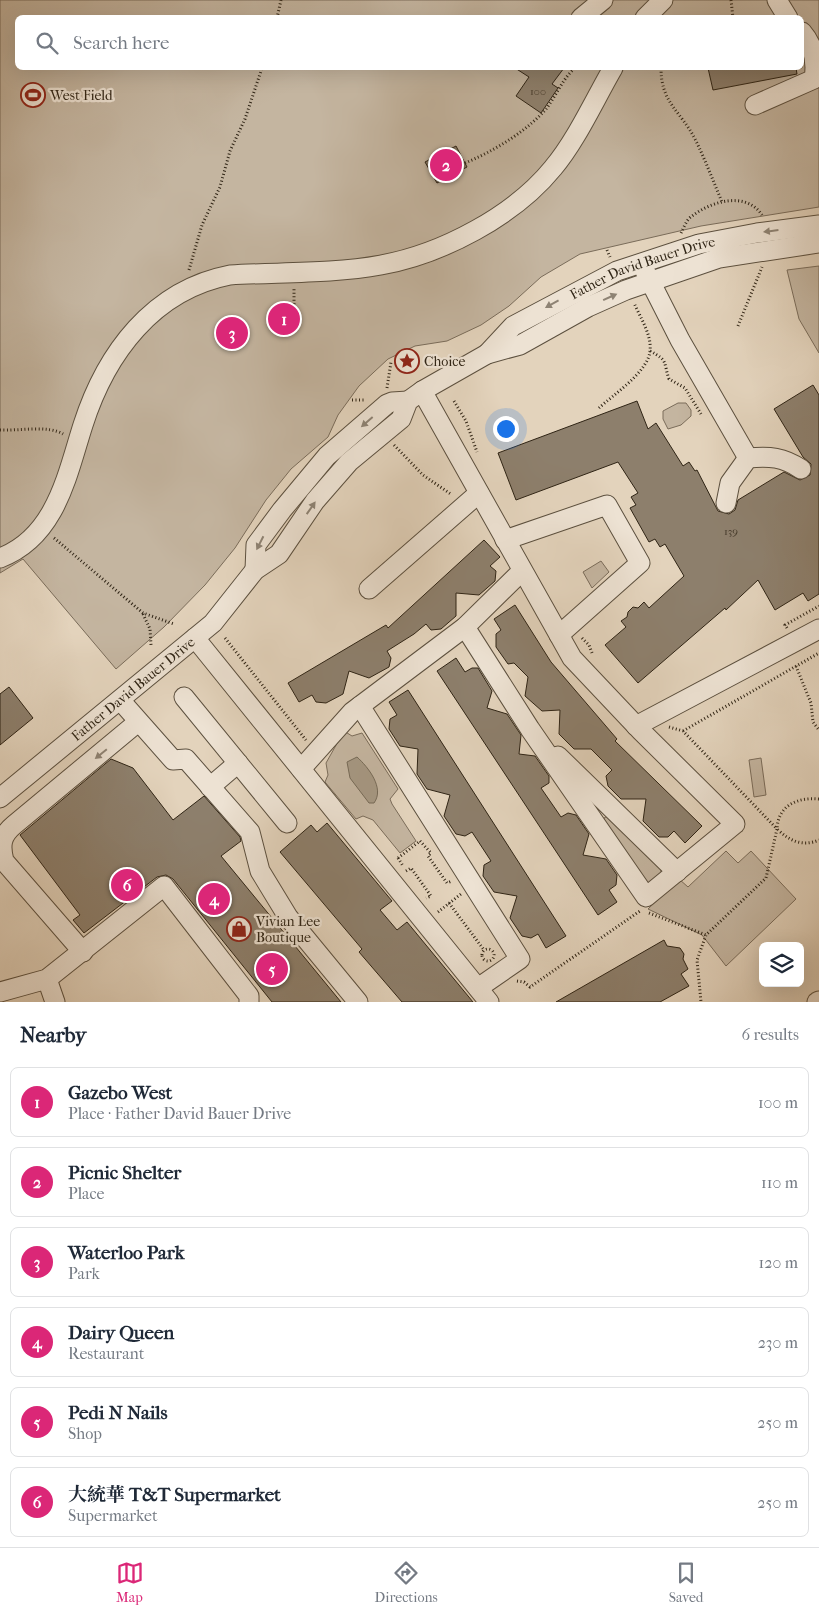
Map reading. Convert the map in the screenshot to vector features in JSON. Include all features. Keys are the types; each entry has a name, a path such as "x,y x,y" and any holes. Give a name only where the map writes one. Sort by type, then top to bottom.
{"street":[{"path":"584,15 603,0"},
{"path":"648,15 663,0"},
{"path":"777,0 786,15"},
{"path":"755,105 814,79 817,64 809,40 804,34"},
{"path":"0,558 33,538 42,527 60,496 70,470 83,425 99,384 120,350 151,313 188,288 208,280 230,276 381,265 421,254 491,222 518,203 554,168 612,70"},
{"name":"Father David Bauer Drive","path":"487,354 512,326 578,290 641,262 670,252 723,239 819,225"},
{"name":"Father David Bauer Drive","path":"0,798 213,623 256,570 256,545 282,510 327,456 387,404 415,396 487,354 520,345 588,307 649,282 719,258 819,243"},
{"path":"641,262 649,282 748,458"},
{"path":"415,396 478,493 572,658 636,726 735,824 677,872 644,904 465,627"},
{"path":"748,458 775,456 787,459 801,469"},
{"path":"726,503 730,483 748,458"},
{"path":"369,589 478,493"},
{"path":"505,540 607,505 640,563 559,635"},
{"path":"301,769 352,712 465,627 522,571"},
{"path":"636,726 818,631"},
{"path":"195,638 483,995 520,959 360,706"},
{"path":"184,697 287,823"},
{"path":"120,700 173,760 186,759 250,832 260,871 288,917 358,1002"},
{"path":"83,952 4,861 0,846 4,833 138,722"},
{"path":"530,729 677,872"},
{"path":"210,787 238,763"},
{"path":"0,992 47,978 83,952 164,886 249,996 249,1002"},
{"path":"47,978 56,1002"}],"path":[{"path":"278,15 280,0"},
{"path":"731,0 733,15"},
{"path":"193,273 187,276 202,225 220,187 230,151 245,119 261,70"},
{"path":"465,163 483,156 528,126 545,110 574,70"},
{"path":"661,70 661,83 667,100 694,137 722,202"},
{"path":"681,233 690,217 722,202 745,200 756,206 762,215"},
{"path":"738,326 763,267"},
{"path":"291,314 294,306 294,272"},
{"path":"599,408 644,368 650,351 649,338 634,302"},
{"path":"650,351 663,358 667,363 669,379 685,388 703,418"},
{"path":"0,430 24,431 44,428 57,430 67,436"},
{"path":"392,443 423,476 457,498"},
{"path":"42,527 143,613 174,624"},
{"path":"143,613 150,629 151,645"},
{"path":"225,638 316,752"},
{"path":"683,731 819,653"},
{"path":"796,666 811,703 813,722 819,730"},
{"path":"819,799 798,800 786,805 777,820 777,829 786,837 799,843 809,844 819,840"},
{"path":"382,869 437,829"},
{"path":"398,858 407,872 411,868 430,896 426,898 437,912 461,894 451,880 447,883 428,856 431,854 420,840"},
{"path":"449,903 484,950"},
{"path":"511,983 517,981 524,982 530,987 644,904 706,935"}],"shaded area":[{"path":"0,0 819,0 819,207 701,226 580,254 541,277 509,306 481,325 447,341 415,346 388,359 359,386 338,415 328,437 291,469 266,500 235,548 205,585 164,627 116,669 23,559 0,573"},
{"path":"819,266 819,353 799,319 787,270"},
{"path":"678,403 686,403 691,410 691,416 681,425 668,429 663,419 663,411"},
{"path":"601,561 609,572 592,588 583,572"},
{"path":"344,731 352,736 362,733 398,789 390,799 416,841 400,853 373,820 363,816 356,819 325,782 328,775 326,763"},
{"path":"357,757 374,778 378,791 374,803 369,803 350,778 347,762"},
{"path":"761,758 766,795 754,797 749,760"},
{"path":"608,816 661,869 661,873 649,884 645,883 605,823 604,818"},
{"path":"726,851 738,863 751,851 796,899 726,966 702,935 648,909 679,879 688,887"}],"building":[{"path":"518,70 562,70 552,84 558,88 541,113 516,96 529,77"},
{"path":"708,70 796,70 797,74 713,90"},
{"path":"456,146 467,167 437,183 425,162"},
{"path":"288,311 293,318 289,326 280,327 275,319 279,312"},
{"path":"813,385 819,395 819,594 808,601 803,593 775,610 758,580 726,610 725,608 638,683 605,645 626,627 621,621 627,617 628,612 633,607 638,608 644,602 649,608 684,576 665,544 660,547 655,539 649,542 630,508 636,505 631,497 638,493 618,462 516,500 498,453 637,401 648,429 656,423 683,466 689,462 695,471 697,470 718,511 729,514 735,510 738,500 784,472 800,480 810,475 811,464 803,457 774,409"},
{"path":"484,540 500,557 490,566 496,571 495,581 479,595 456,593 456,616 441,629 431,630 426,624 387,651 391,658 389,667 369,678 349,671 343,694 326,703 316,702 312,695 299,702 288,683 386,625 388,628"},
{"path":"515,605 551,662 617,739 615,741 702,826 685,843 674,831 668,837 659,837 643,821 646,799 621,799 608,786 606,776 612,770 591,749 574,749 559,734 560,710 542,711 525,696 528,677 514,663 508,664 496,647 496,634 501,630 494,619"},
{"path":"456,658 465,672 472,668 478,668 492,691 487,708 507,714 521,735 519,754 535,756 549,776 549,783 541,788 561,817 568,813 576,815 589,834 583,855 606,859 617,875 616,885 609,890 617,902 598,915 437,671"},
{"path":"9,687 33,718 0,745 0,694"},
{"path":"408,690 566,936 546,948 538,934 531,938 522,936 510,918 517,896 494,892 483,876 484,865 491,861 472,832 465,836 456,834 444,816 450,795 427,789 417,774 418,749 400,746 389,729 390,719 397,715 389,702"},
{"path":"111,759 133,768 173,820 204,796 240,837 241,841 221,856 341,1002 272,1002 173,879 166,875 157,877 84,933 73,920 80,915 20,835"},
{"path":"327,823 392,901 380,910 397,930 407,922 473,1002 402,1002 359,952 362,949 280,852 311,825 317,832"},
{"path":"664,940 667,946 680,948 684,954 683,959 688,969 681,974 689,986 660,1002 556,1002"}],"place":[{"name":"West Field","path":"33,95"},
{"name":"Picnic Shelter","path":"446,165"},
{"name":"Gazebo West","path":"284,319"},
{"name":"Waterloo Park","path":"232,333"},
{"name":"Choice","path":"407,361"},
{"name":"大統華 T&T Supermarket","path":"127,885"},
{"name":"Dairy Queen","path":"214,899"},
{"name":"Vivian Lee Boutique","path":"239,929"},
{"name":"Pedi N Nails","path":"272,969"}]}
